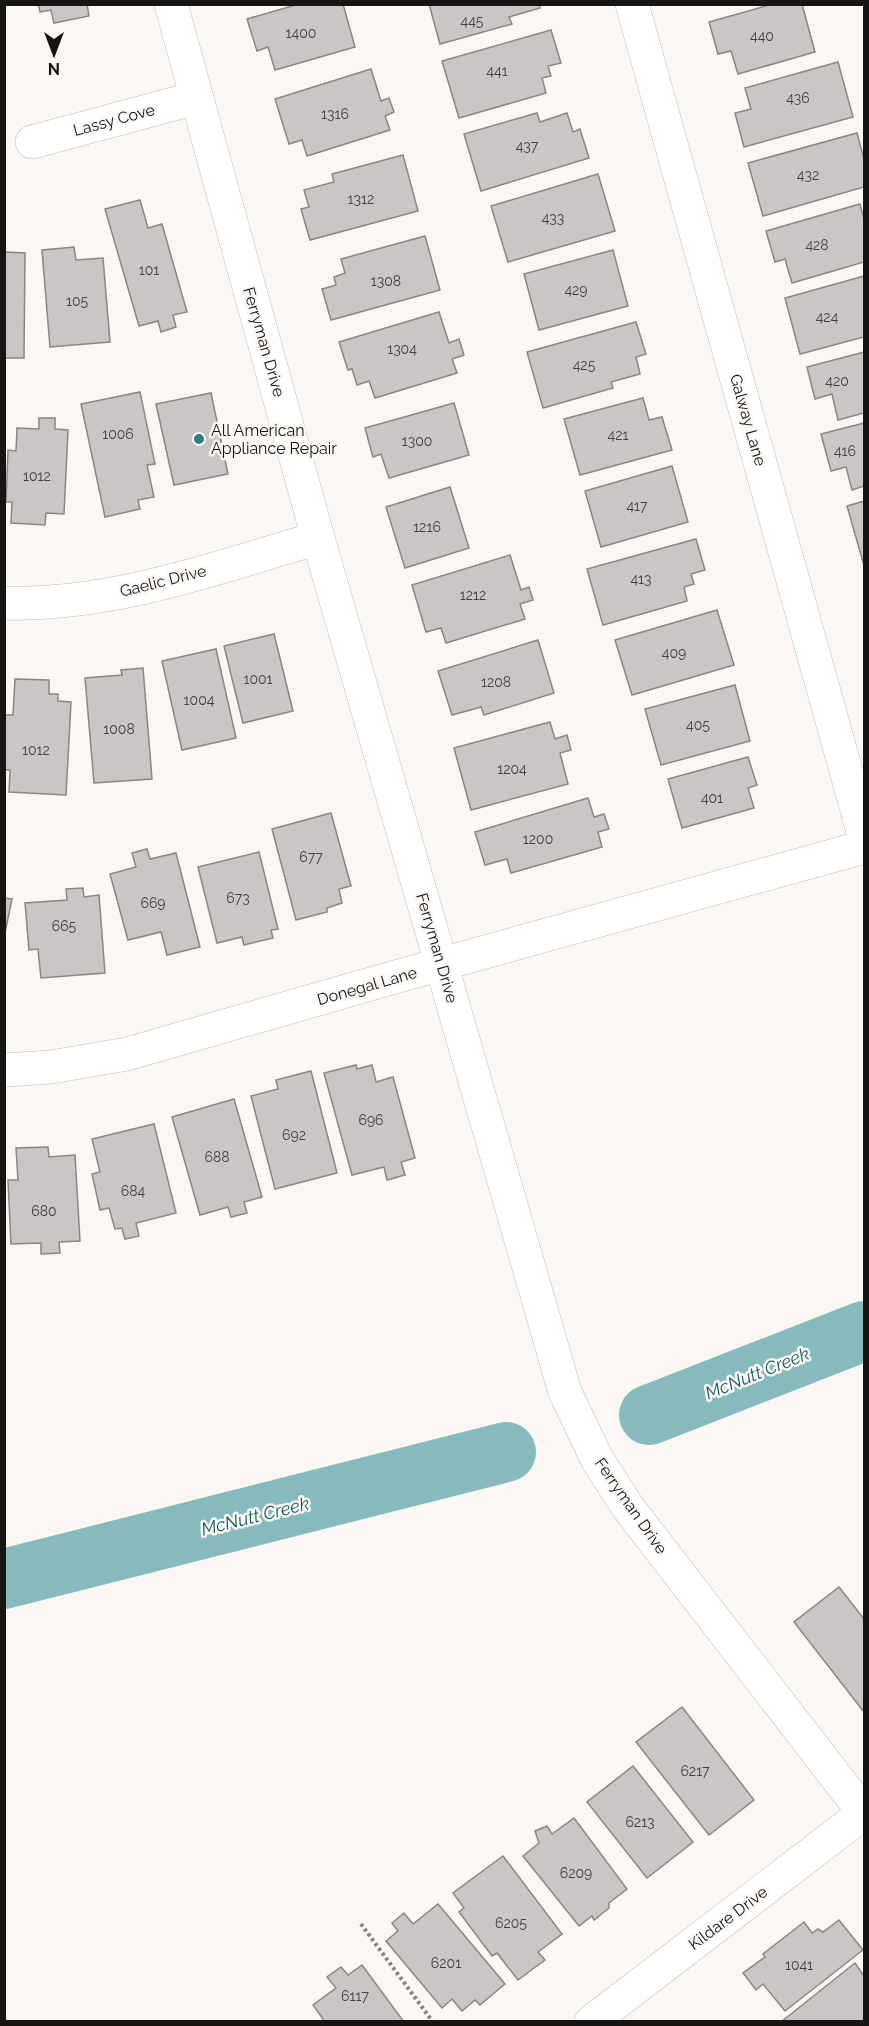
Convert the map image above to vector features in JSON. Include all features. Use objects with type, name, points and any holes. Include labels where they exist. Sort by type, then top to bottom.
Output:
[{"type":"street","name":"Ferryman Drive","points":[[171,4],[318,538],[565,1392],[597,1459],[627,1506],[864,1813]]},
{"type":"street","name":"Galway Lane","points":[[632,4],[864,835]]},
{"type":"street","name":"Lassy Cove","points":[[32,142],[196,98]]},
{"type":"street","name":"Gaelic Drive","points":[[4,603],[34,604],[81,599],[152,587],[318,538]]},
{"type":"street","name":"Donegal Lane","points":[[4,1070],[51,1067],[127,1054],[864,847]]},
{"type":"street","name":"Kildare Drive","points":[[591,2022],[864,1813]]},
{"type":"path","points":[[361,1924],[433,2022]]},
{"type":"building","points":[[38,4],[87,4],[89,16],[54,23],[51,10],[40,12]]},
{"type":"building","points":[[299,4],[343,4],[355,47],[275,70],[268,47],[257,51],[247,19]]},
{"type":"building","points":[[429,4],[539,4],[540,8],[509,17],[512,24],[440,44]]},
{"type":"building","points":[[773,4],[802,4],[815,52],[738,74],[731,51],[718,54],[709,22]]},
{"type":"building","points":[[551,30],[561,63],[548,66],[551,76],[542,78],[546,93],[459,118],[442,61]]},
{"type":"building","points":[[838,62],[853,117],[744,147],[735,113],[751,109],[745,88]]},
{"type":"building","points":[[371,69],[381,101],[389,98],[394,112],[385,116],[390,130],[307,156],[302,140],[289,144],[275,99]]},
{"type":"building","points":[[537,113],[540,122],[567,113],[573,132],[580,129],[589,158],[481,191],[464,134]]},
{"type":"building","points":[[857,133],[864,159],[864,187],[763,216],[748,163]]},
{"type":"building","points":[[403,155],[418,211],[310,240],[301,209],[309,207],[304,190],[334,182],[332,174]]},
{"type":"building","points":[[598,174],[615,231],[508,262],[491,206]]},
{"type":"building","points":[[140,200],[148,228],[162,224],[187,312],[173,315],[176,327],[161,332],[158,321],[139,326],[105,209]]},
{"type":"building","points":[[860,204],[864,219],[864,262],[792,283],[785,259],[775,262],[766,231]]},
{"type":"building","points":[[425,236],[440,290],[331,320],[322,289],[336,285],[334,277],[345,273],[341,259]]},
{"type":"building","points":[[74,247],[76,260],[103,258],[110,342],[50,347],[42,250]]},
{"type":"building","points":[[613,250],[628,306],[539,330],[524,274]]},
{"type":"building","points":[[4,252],[25,253],[24,358],[4,358]]},
{"type":"building","points":[[864,276],[864,337],[800,354],[785,298]]},
{"type":"building","points":[[439,312],[449,343],[459,339],[464,355],[452,359],[457,373],[375,398],[369,381],[357,385],[352,369],[348,370],[339,342]]},
{"type":"building","points":[[636,322],[646,354],[636,357],[640,374],[611,382],[613,388],[543,408],[527,352]]},
{"type":"building","points":[[864,352],[864,413],[838,420],[832,394],[815,399],[807,367]]},
{"type":"building","points":[[140,392],[155,464],[147,465],[154,497],[138,500],[140,509],[105,517],[81,404]]},
{"type":"building","points":[[211,393],[228,474],[174,485],[156,404]]},
{"type":"building","points":[[643,398],[649,420],[662,417],[672,450],[580,475],[564,419]]},
{"type":"building","points":[[454,403],[469,455],[389,478],[381,454],[373,457],[365,428]]},
{"type":"building","points":[[39,418],[55,418],[55,429],[68,430],[64,514],[46,513],[45,525],[11,523],[12,502],[6,502],[8,450],[16,451],[17,428],[39,429]]},
{"type":"building","points":[[864,423],[864,486],[852,490],[846,467],[831,471],[821,434]]},
{"type":"building","points":[[672,466],[688,522],[601,547],[585,491]]},
{"type":"building","points":[[450,487],[469,548],[405,568],[386,507]]},
{"type":"building","points":[[864,501],[864,561],[863,562],[847,506]]},
{"type":"building","points":[[696,539],[705,570],[691,574],[694,584],[684,587],[687,601],[603,625],[587,569]]},
{"type":"building","points":[[510,555],[521,590],[529,587],[533,600],[520,604],[525,619],[446,643],[441,628],[426,632],[412,585]]},
{"type":"building","points":[[717,610],[734,665],[632,695],[615,640]]},
{"type":"building","points":[[274,634],[293,711],[243,723],[224,646]]},
{"type":"building","points":[[538,640],[554,693],[484,715],[481,707],[452,715],[438,671]]},
{"type":"building","points":[[216,649],[236,738],[182,750],[162,661]]},
{"type":"building","points":[[143,668],[152,779],[94,783],[85,678],[122,675],[121,670]]},
{"type":"building","points":[[15,679],[49,680],[49,694],[58,694],[58,701],[71,702],[66,795],[9,792],[10,770],[4,770],[4,731],[5,715],[13,715]]},
{"type":"building","points":[[735,685],[750,741],[661,765],[645,709]]},
{"type":"building","points":[[550,722],[555,739],[567,735],[571,750],[560,753],[568,784],[471,810],[454,748]]},
{"type":"building","points":[[748,757],[757,785],[748,788],[754,808],[682,828],[668,779]]},
{"type":"building","points":[[588,798],[594,817],[604,814],[609,829],[598,832],[602,847],[511,873],[507,859],[485,865],[475,832]]},
{"type":"building","points":[[331,813],[351,886],[339,889],[342,903],[327,908],[327,912],[296,920],[272,829]]},
{"type":"building","points":[[147,849],[150,859],[176,853],[200,947],[167,955],[161,932],[128,940],[110,874],[136,867],[132,853]]},
{"type":"building","points":[[259,852],[278,929],[271,930],[273,938],[244,945],[242,937],[217,943],[198,867]]},
{"type":"building","points":[[83,888],[84,897],[99,895],[105,973],[41,978],[38,949],[29,950],[25,903],[67,900],[66,889]]},
{"type":"building","points":[[4,898],[12,899],[4,938]]},
{"type":"building","points":[[356,1065],[357,1069],[372,1065],[376,1082],[393,1077],[415,1158],[401,1162],[405,1175],[387,1180],[384,1167],[352,1175],[324,1073]]},
{"type":"building","points":[[311,1071],[337,1173],[275,1189],[251,1096],[278,1089],[276,1080]]},
{"type":"building","points":[[234,1099],[262,1197],[244,1202],[247,1213],[231,1217],[228,1207],[200,1215],[172,1117]]},
{"type":"building","points":[[154,1124],[176,1213],[136,1223],[139,1236],[125,1239],[122,1228],[115,1229],[109,1208],[100,1210],[92,1174],[100,1172],[92,1139]]},
{"type":"building","points":[[48,1147],[49,1157],[75,1155],[80,1241],[59,1242],[60,1253],[41,1254],[41,1243],[11,1244],[8,1180],[18,1180],[16,1148]]},
{"type":"building","points":[[839,1587],[864,1619],[864,1712],[794,1622]]},
{"type":"building","points":[[682,1707],[754,1800],[709,1835],[636,1742]]},
{"type":"building","points":[[633,1766],[693,1842],[647,1878],[587,1802]]},
{"type":"building","points":[[574,1818],[627,1889],[609,1903],[609,1908],[594,1920],[592,1916],[579,1926],[523,1856],[539,1843],[535,1831],[547,1826],[552,1834]]},
{"type":"building","points":[[503,1856],[562,1934],[538,1952],[545,1960],[518,1980],[497,1953],[492,1956],[459,1912],[464,1908],[453,1893]]},
{"type":"building","points":[[438,1904],[505,1984],[480,2005],[475,2000],[462,2011],[452,1999],[442,2008],[386,1941],[398,1931],[392,1923],[404,1913],[413,1924]]},
{"type":"building","points":[[839,1920],[863,1950],[785,2011],[763,1984],[756,1990],[743,1973],[765,1957],[763,1954],[804,1922],[812,1933],[818,1929],[823,1932]]},
{"type":"building","points":[[855,1963],[864,1976],[864,2022],[781,2022]]},
{"type":"building","points":[[362,1965],[404,2022],[325,2022],[313,2005],[336,1988],[327,1977],[341,1967],[348,1975]]},
{"type":"waterway","name":"McNutt Creek","points":[[649,1415],[864,1331]]},
{"type":"waterway","name":"McNutt Creek","points":[[4,1579],[506,1452]]},
{"type":"place","name":"All American Appliance Repair","points":[[199,439]]}]
